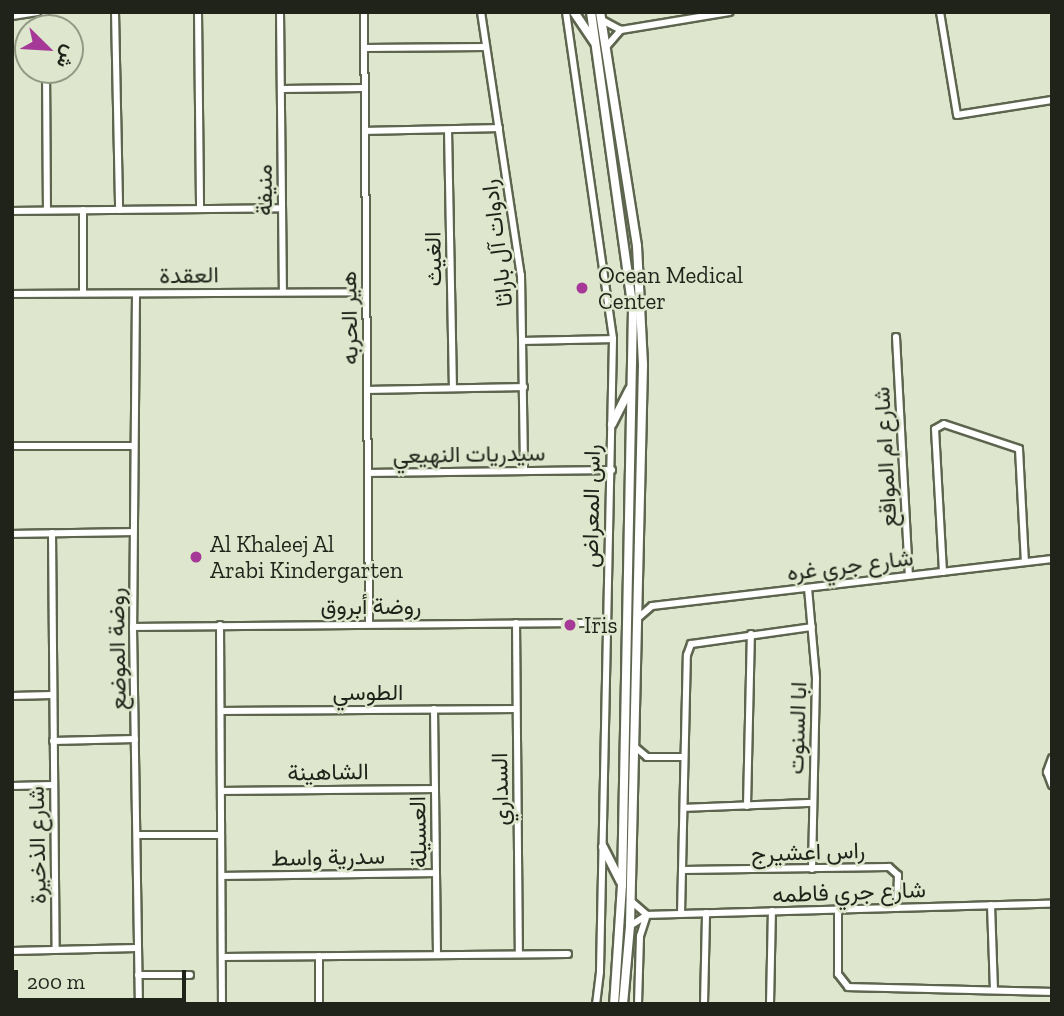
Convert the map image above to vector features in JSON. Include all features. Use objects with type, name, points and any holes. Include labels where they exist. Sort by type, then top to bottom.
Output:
[{"type":"street","points":[[12,16],[38,12]]},
{"type":"street","points":[[115,12],[118,210]]},
{"type":"street","points":[[198,12],[200,209]]},
{"type":"street","name":"منيفة","points":[[280,12],[283,292]]},
{"type":"street","name":"هير الحربه","points":[[364,12],[369,623]]},
{"type":"street","name":"رادوات آل باراثا","points":[[481,12],[522,275],[524,471]]},
{"type":"street","name":"راس المعراض","points":[[566,12],[613,339],[603,847],[596,1004]]},
{"type":"street","points":[[574,12],[601,48],[621,30],[730,12]]},
{"type":"street","name":"راس المعراض","points":[[591,12],[601,48],[637,246],[641,298],[631,901],[623,1004]]},
{"type":"street","points":[[940,12],[957,115],[1052,100]]},
{"type":"street","points":[[601,16],[621,30]]},
{"type":"street","name":"راس المعراض","points":[[601,16],[601,48],[628,254],[632,382],[622,885],[614,1004]]},
{"type":"street","points":[[364,48],[486,47]]},
{"type":"street","points":[[46,84],[47,210]]},
{"type":"street","points":[[282,89],[364,89]]},
{"type":"street","points":[[365,131],[499,128]]},
{"type":"street","name":"الغيث","points":[[448,130],[453,388]]},
{"type":"street","points":[[12,211],[282,208]]},
{"type":"street","points":[[83,210],[83,293]]},
{"type":"street","name":"العقدة","points":[[12,294],[366,292]]},
{"type":"street","name":"روضة الموضع","points":[[136,294],[133,627],[139,1004]]},
{"type":"street","name":"شارع ام المواقع","points":[[896,337],[909,575]]},
{"type":"street","points":[[524,341],[613,339]]},
{"type":"street","points":[[612,424],[632,382]]},
{"type":"street","points":[[368,390],[524,387]]},
{"type":"street","points":[[943,572],[935,429],[944,424],[1019,449],[1025,562]]},
{"type":"street","points":[[12,446],[133,446]]},
{"type":"street","name":"سيدريات النهيعي","points":[[368,473],[612,470]]},
{"type":"street","points":[[12,534],[134,532]]},
{"type":"street","name":"شارع الذخيرة","points":[[51,533],[56,950]]},
{"type":"street","name":"شارع جري غره","points":[[652,606],[1052,559]]},
{"type":"street","name":"ابا السنوت","points":[[808,588],[817,678],[811,803],[812,869]]},
{"type":"street","points":[[637,620],[652,606],[638,593]]},
{"type":"street","name":"روضة أبروق","points":[[133,627],[608,622]]},
{"type":"street","name":"السداري","points":[[516,623],[519,954]]},
{"type":"street","points":[[220,625],[222,1004]]},
{"type":"street","points":[[681,914],[684,757],[691,644],[812,627]]},
{"type":"street","points":[[747,806],[751,634]]},
{"type":"street","points":[[12,696],[52,695]]},
{"type":"street","name":"العسيلة","points":[[434,709],[437,955]]},
{"type":"street","name":"الطوسي","points":[[221,711],[516,709]]},
{"type":"street","points":[[53,741],[135,739]]},
{"type":"street","points":[[634,745],[647,757],[684,757]]},
{"type":"street","points":[[633,771],[647,757]]},
{"type":"street","points":[[1052,758],[1047,772],[1052,786]]},
{"type":"street","points":[[12,786],[53,785]]},
{"type":"street","name":"الشاهينة","points":[[221,791],[435,789]]},
{"type":"street","points":[[684,808],[811,803]]},
{"type":"street","points":[[136,835],[221,835]]},
{"type":"street","points":[[603,847],[622,885]]},
{"type":"street","name":"راس اعشيرج","points":[[683,870],[893,869],[898,875],[897,908]]},
{"type":"street","name":"سدرية واسط","points":[[222,876],[436,873]]},
{"type":"street","points":[[631,901],[646,915]]},
{"type":"street","name":"شارع جري فاطمه","points":[[646,915],[1052,904]]},
{"type":"street","points":[[991,905],[994,989]]},
{"type":"street","points":[[838,909],[838,974],[844,985],[1052,992]]},
{"type":"street","points":[[770,1004],[772,911]]},
{"type":"street","points":[[704,1004],[706,913]]},
{"type":"street","points":[[630,926],[646,915]]},
{"type":"street","points":[[638,1004],[640,936],[646,915]]},
{"type":"street","points":[[12,951],[137,948]]},
{"type":"street","points":[[222,957],[568,954]]},
{"type":"street","points":[[319,956],[319,1004]]},
{"type":"street","points":[[138,975],[190,975]]},
{"type":"place","name":"Ocean Medical Center","points":[[582,288]]},
{"type":"place","name":"Al Khaleej Al Arabi Kindergarten","points":[[196,557]]},
{"type":"place","name":"Iris","points":[[570,625]]}]
